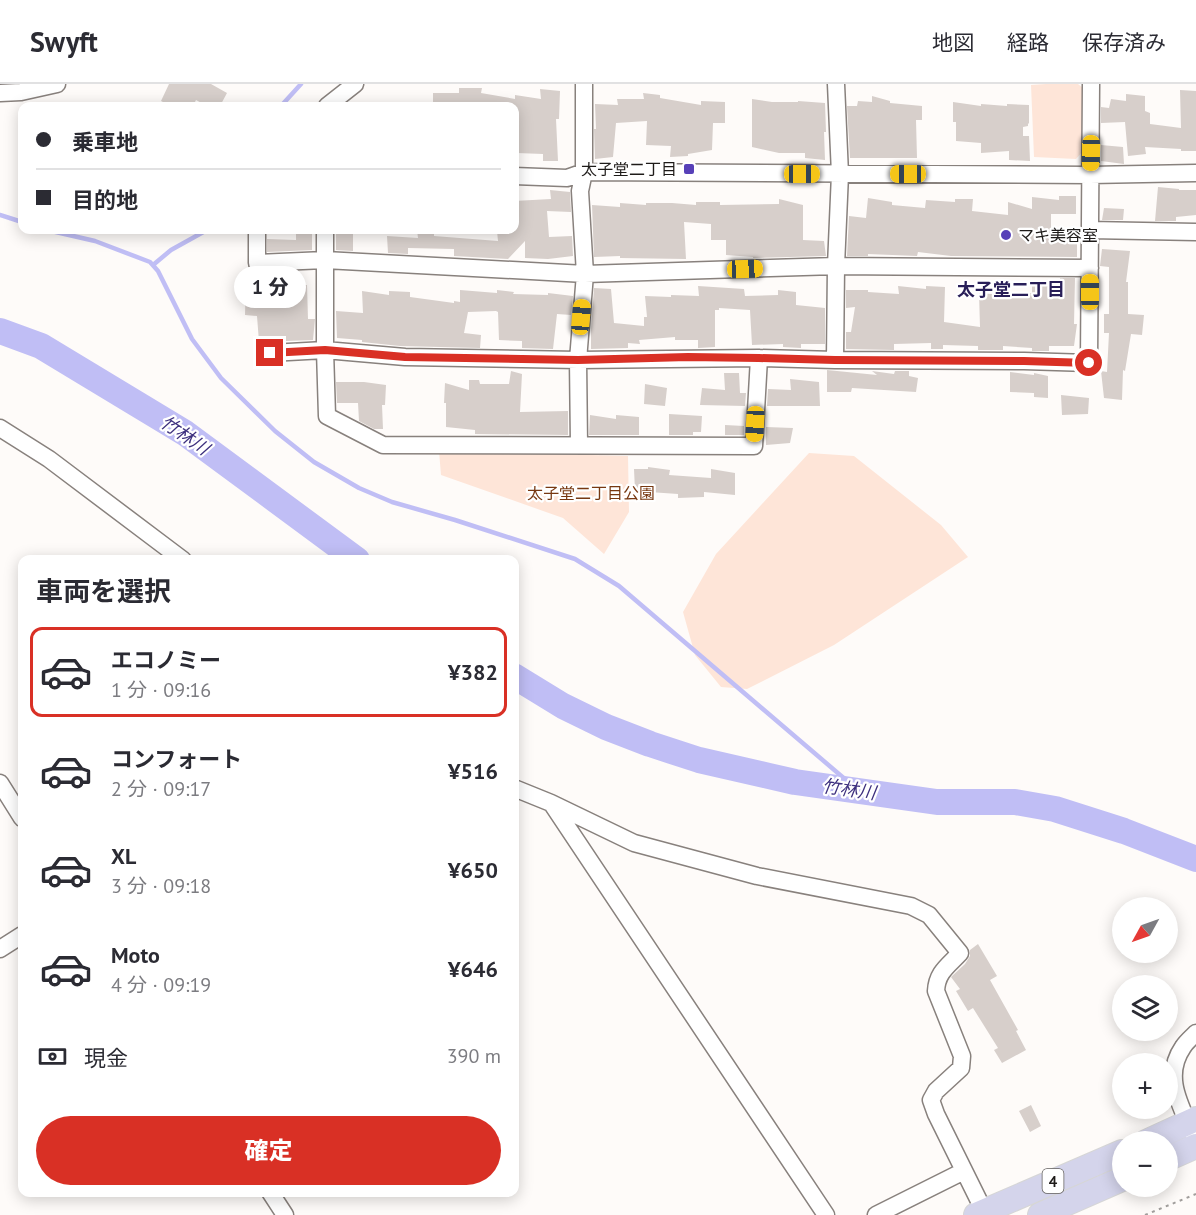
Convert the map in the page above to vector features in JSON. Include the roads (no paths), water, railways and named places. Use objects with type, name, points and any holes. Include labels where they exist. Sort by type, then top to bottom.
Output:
[{"type":"highway","points":[[1178,1132],[1193,1128]]},
{"type":"highway","points":[[1178,1154],[1196,1146]]},
{"type":"highway","name":"4","points":[[982,1214],[1112,1156]]},
{"type":"highway","name":"4","points":[[1040,1215],[1112,1183]]},
{"type":"street","points":[[0,93],[21,92],[57,84]]},
{"type":"street","points":[[332,102],[355,84]]},
{"type":"street","points":[[579,445],[578,360],[585,274],[580,191],[584,172],[584,84]]},
{"type":"street","points":[[835,360],[840,174],[836,84]]},
{"type":"street","points":[[270,353],[325,350],[405,357],[578,360],[688,357],[1089,363],[1091,84]]},
{"type":"street","points":[[519,176],[567,178],[584,172],[1090,175],[1196,173]]},
{"type":"street","points":[[1090,230],[1196,232]]},
{"type":"street","points":[[257,234],[257,263],[325,260],[585,274],[836,266],[1090,268]]},
{"type":"street","points":[[325,234],[327,416],[383,445],[754,446],[759,358]]},
{"type":"street","points":[[0,428],[7,430],[58,465],[176,555]]},
{"type":"street","points":[[0,783],[18,812]]},
{"type":"street","points":[[519,790],[634,843],[757,876],[911,906],[929,915],[960,953],[939,975],[936,991],[962,1056],[961,1068],[936,1091],[931,1100],[982,1214]]},
{"type":"street","points":[[551,803],[826,1215]]},
{"type":"street","points":[[0,950],[18,938]]},
{"type":"street","points":[[1193,1128],[1177,1096],[1173,1082],[1178,1057],[1196,1033]]},
{"type":"street","points":[[876,1215],[964,1171]]},
{"type":"street","points":[[273,1197],[285,1215]]},
{"type":"waterway","points":[[285,102],[301,84]]},
{"type":"waterway","points":[[0,215],[18,221]]},
{"type":"waterway","points":[[64,234],[95,241],[150,262],[158,271],[192,339],[221,378],[275,431],[314,462],[359,488],[392,502],[575,559],[619,586],[856,790]]},
{"type":"waterway","points":[[153,265],[171,250],[200,234]]},
{"type":"waterway","name":"竹林川","points":[[0,331],[41,346],[185,433],[350,555]]},
{"type":"waterway","name":"竹林川","points":[[519,679],[563,706],[606,727],[699,760],[795,782],[937,802],[1015,802],[1055,809],[1124,831],[1196,859]]},
{"type":"place","name":"太子堂二丁目","points":[[689,169]]},
{"type":"place","name":"マキ美容室","points":[[1006,235]]},
{"type":"district","name":"太子堂二丁目","points":[[1011,289]]},
{"type":"park label","name":"太子堂二丁目公園","points":[[591,493]]}]
